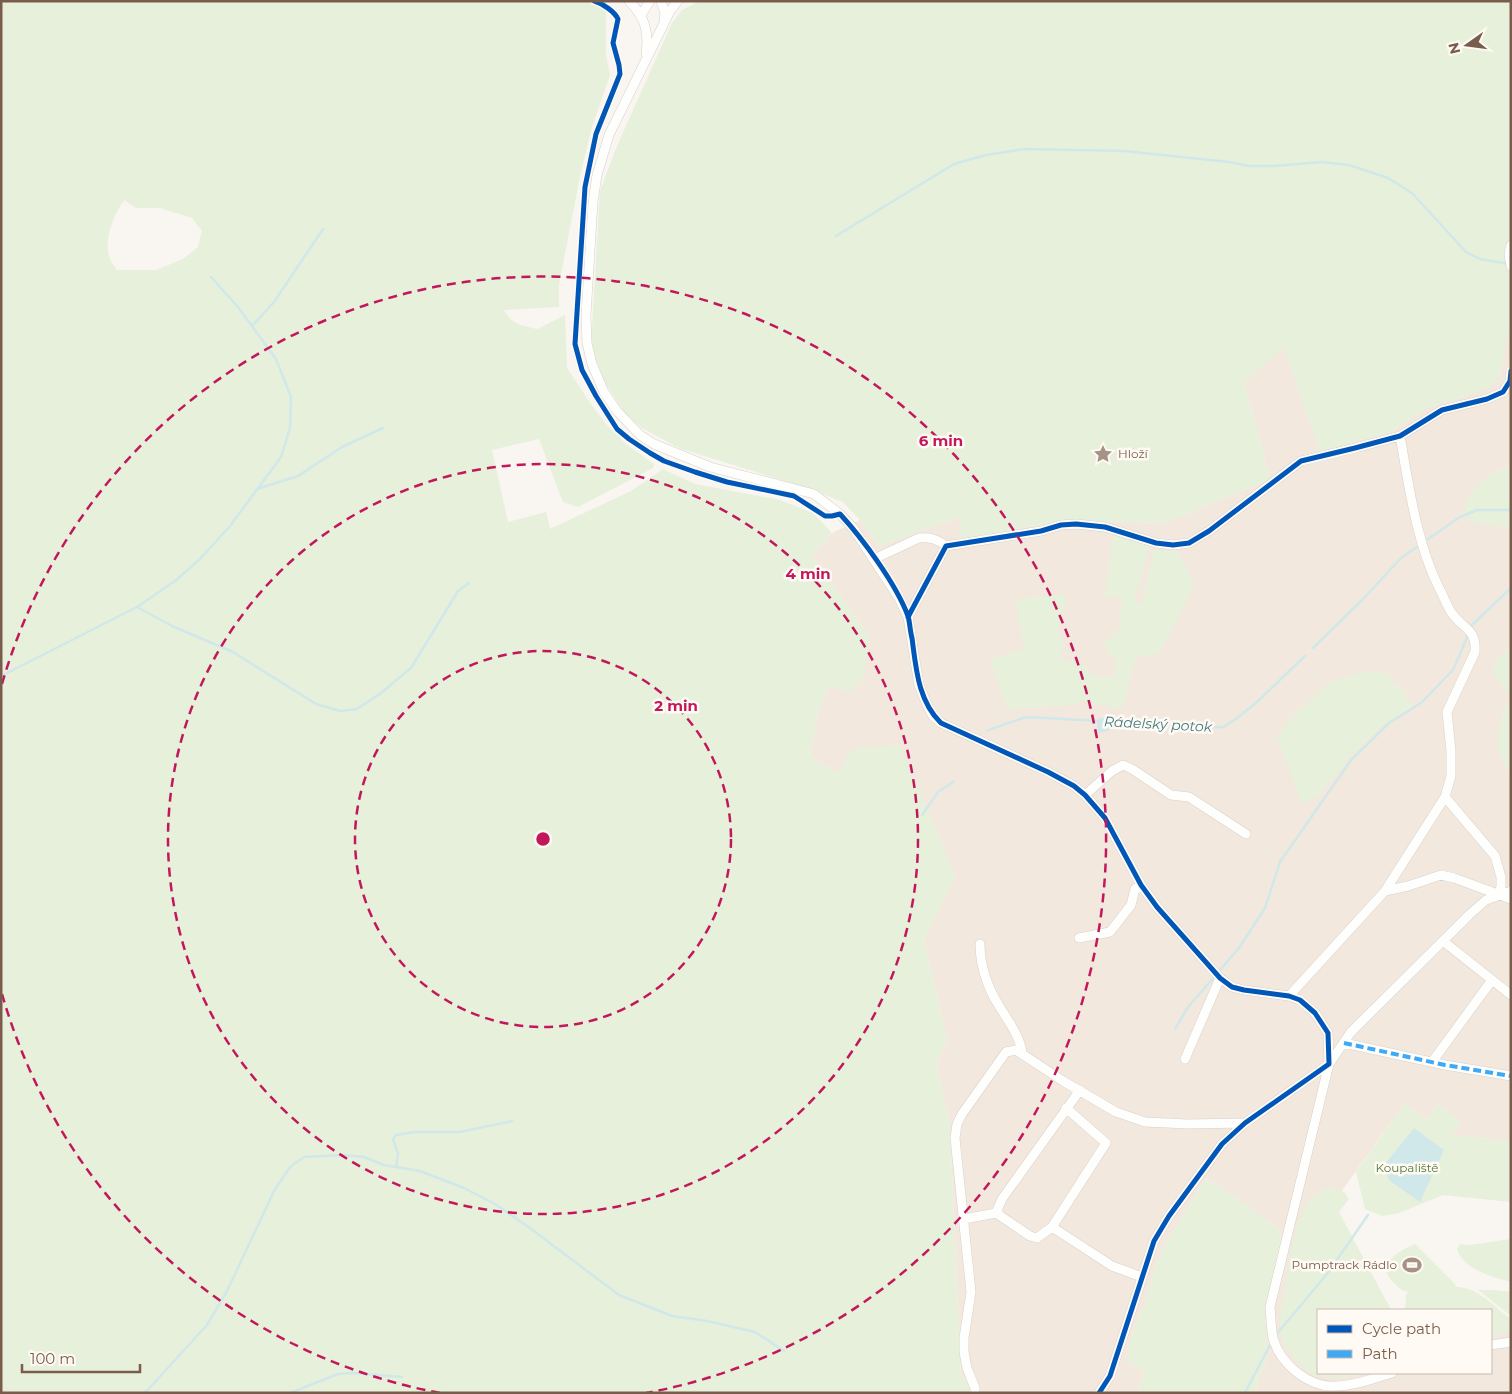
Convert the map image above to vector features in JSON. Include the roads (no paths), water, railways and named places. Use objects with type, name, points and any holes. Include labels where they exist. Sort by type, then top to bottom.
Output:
[{"type":"street","points":[[630,1],[646,23],[648,41],[645,60]]},
{"type":"street","points":[[641,15],[650,1]]},
{"type":"street","points":[[661,1],[665,13],[662,26]]},
{"type":"street","points":[[678,1],[662,26],[608,135],[597,175],[593,202],[586,310],[587,335],[592,364],[604,392],[626,423],[640,435],[669,451],[710,467],[814,494],[840,514],[853,528],[900,598],[908,617],[919,685],[933,716],[941,723],[1048,772],[1074,786],[1085,795],[1105,818],[1141,885],[1157,907],[1220,978],[1232,987],[1289,996],[1300,1000],[1315,1013],[1328,1033],[1329,1064],[1270,1307],[1273,1337],[1282,1358],[1292,1368],[1324,1386],[1335,1387],[1352,1384],[1388,1374]]},
{"type":"street","points":[[1511,245],[1508,254],[1511,266]]},
{"type":"street","points":[[874,558],[919,538],[927,537],[937,540],[946,546],[1050,529],[1061,525],[1076,524],[1104,527],[1156,543],[1173,545],[1189,543],[1209,531],[1301,461],[1400,436],[1442,410],[1487,399],[1503,392],[1510,381],[1511,371]]},
{"type":"street","points":[[1289,996],[1385,891],[1445,797],[1451,776],[1451,751],[1447,712],[1475,652],[1476,641],[1471,632],[1458,621],[1450,610],[1437,584],[1423,547],[1400,436]]},
{"type":"street","points":[[908,617],[946,546]]},
{"type":"street","points":[[1085,795],[1112,770],[1123,765],[1171,795],[1189,797],[1246,834]]},
{"type":"street","points":[[1445,797],[1495,856],[1501,877],[1501,887],[1498,895]]},
{"type":"street","points":[[1385,891],[1408,886],[1441,875],[1511,899]]},
{"type":"street","points":[[1079,938],[1110,932],[1130,905],[1135,889],[1141,885]]},
{"type":"street","points":[[1099,1393],[1110,1376],[1154,1241],[1169,1216],[1222,1144],[1245,1122],[1329,1064],[1351,1032],[1468,915],[1486,900],[1511,891]]},
{"type":"street","points":[[1443,940],[1511,995]]},
{"type":"street","points":[[980,944],[980,956],[985,974],[996,1001],[1021,1042],[1022,1053]]},
{"type":"street","points":[[1185,1058],[1220,978]]},
{"type":"street","points":[[1432,1062],[1492,980]]},
{"type":"street","points":[[1344,1043],[1432,1062],[1511,1076]]},
{"type":"street","points":[[975,1393],[975,1388],[966,1368],[964,1352],[964,1338],[971,1292],[955,1138],[962,1114],[1006,1052],[1016,1050],[1022,1053],[1116,1112],[1145,1122],[1188,1124],[1245,1122]]},
{"type":"street","points":[[996,1213],[1002,1199],[1080,1090]]},
{"type":"street","points":[[964,1219],[996,1213],[1030,1236],[1037,1238],[1052,1228],[1106,1143],[1066,1108]]},
{"type":"street","points":[[1052,1228],[1112,1266],[1142,1277]]},
{"type":"street","points":[[1492,1345],[1511,1342]]},
{"type":"water","points":[[1100,718],[1110,718],[1109,731],[1098,733],[1097,722]]},
{"type":"water","points":[[1414,1128],[1444,1150],[1420,1202],[1390,1181],[1385,1164]]},
{"type":"waterway","points":[[836,236],[954,164],[986,155],[1024,149],[1124,151],[1229,162],[1249,166],[1321,162],[1349,165],[1388,178],[1412,193],[1466,252],[1480,259],[1509,264]]},
{"type":"waterway","points":[[252,326],[274,302],[323,229]]},
{"type":"waterway","points":[[1,676],[137,607],[175,581],[200,559],[230,526],[281,457],[290,428],[291,397],[276,359],[238,307],[211,277]]},
{"type":"waterway","points":[[257,489],[298,476],[342,447],[383,428]]},
{"type":"waterway","name":"Rádelský potok","points":[[1428,539],[1460,517],[1477,510],[1511,510]]},
{"type":"waterway","name":"Rádelský potok","points":[[1313,648],[1402,557],[1417,547]]},
{"type":"waterway","points":[[137,607],[172,626],[233,652],[316,704],[340,711],[357,709],[381,693],[411,668],[458,591],[469,583]]},
{"type":"waterway","points":[[1470,630],[1472,625],[1511,588]]},
{"type":"waterway","points":[[1218,972],[1239,948],[1265,908],[1280,862],[1351,760],[1389,723],[1421,703],[1453,670],[1468,635]]},
{"type":"waterway","name":"Rádelský potok","points":[[1108,721],[1166,724],[1183,728],[1223,727],[1257,702],[1305,656]]},
{"type":"waterway","name":"Rádelský potok","points":[[987,731],[1026,717],[1100,721]]},
{"type":"waterway","name":"Rádelský potok","points":[[922,815],[938,792],[953,782]]},
{"type":"waterway","points":[[1175,1029],[1188,1007],[1215,976]]},
{"type":"waterway","points":[[396,1167],[398,1154],[393,1139],[396,1135],[414,1132],[460,1132],[512,1121]]},
{"type":"waterway","points":[[145,1393],[207,1325],[227,1291],[275,1189],[291,1166],[304,1157],[343,1155],[364,1157],[384,1165],[420,1171],[464,1188],[495,1204],[530,1228],[619,1295],[672,1316],[707,1321],[755,1332],[784,1351]]},
{"type":"waterway","points":[[1275,1336],[1327,1274],[1368,1215]]},
{"type":"waterway","points":[[1245,1393],[1272,1341]]},
{"type":"waterway","points":[[290,1393],[338,1374],[353,1373],[402,1377]]},
{"type":"place","name":"Hloží","points":[[1103,454]]},
{"type":"place","name":"Pumptrack Rádlo","points":[[1412,1265]]},
{"type":"park label","name":"Koupaliště","points":[[1407,1168]]}]
